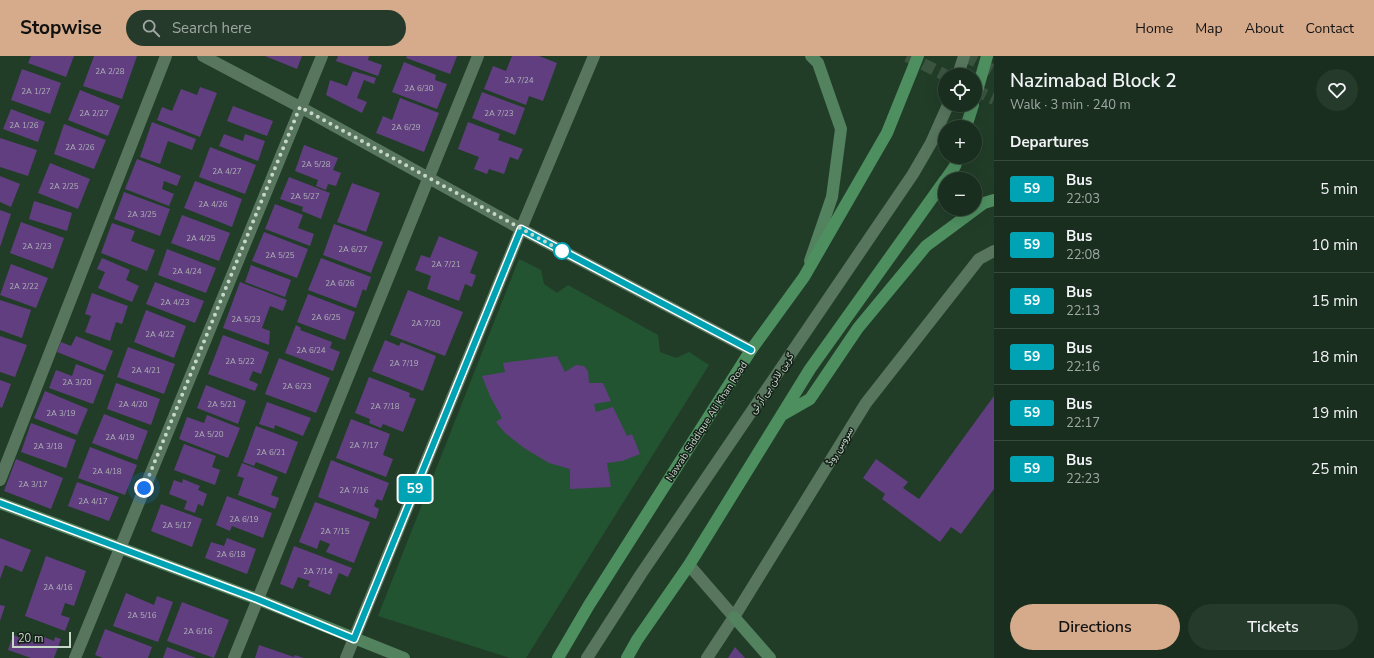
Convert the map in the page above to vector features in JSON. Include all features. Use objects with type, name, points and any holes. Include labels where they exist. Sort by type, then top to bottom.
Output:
[{"type":"main road","name":"Nawab Siddique Ali Khan Road","points":[[558,658],[589,605],[751,350],[804,277],[887,133],[918,56]]},
{"type":"main road","points":[[982,74],[987,56]]},
{"type":"main road","points":[[627,658],[636,640],[689,565],[810,369],[938,190]]},
{"type":"main road","points":[[780,416],[810,398],[858,328],[926,246],[984,203],[994,200]]},
{"type":"street","points":[[0,480],[166,56]]},
{"type":"street","points":[[203,56],[300,107],[521,229],[751,350]]},
{"type":"street","points":[[75,658],[322,56]]},
{"type":"street","points":[[234,658],[430,179],[478,56]]},
{"type":"street","points":[[346,658],[521,229],[594,56]]},
{"type":"street","points":[[804,56],[814,59],[841,130],[832,197],[804,277]]},
{"type":"street","points":[[960,68],[964,56]]},
{"type":"street","name":"گرین لائن بی آر ٹی","points":[[586,658],[610,620],[913,174],[931,143],[945,112]]},
{"type":"street","name":"سروس روڈ","points":[[707,658],[734,617],[866,403],[979,259],[994,251]]},
{"type":"street","points":[[0,503],[257,599],[404,658]]},
{"type":"street","points":[[689,565],[770,658]]},
{"type":"green space","points":[[519,259],[541,270],[544,284],[557,293],[568,285],[658,335],[660,352],[676,358],[689,352],[709,365],[526,658],[510,658],[378,616]]},
{"type":"building","points":[[31,56],[74,56],[66,77],[28,63]]},
{"type":"building","points":[[94,56],[137,56],[122,99],[83,86]]},
{"type":"building","points":[[265,56],[302,56],[297,69]]},
{"type":"building","points":[[338,56],[369,56],[368,60],[382,65],[378,76],[336,61]]},
{"type":"building","points":[[407,56],[457,56],[450,74],[406,58]]},
{"type":"building","points":[[512,56],[539,56],[557,63],[543,101],[529,96],[526,105],[484,89],[493,66],[506,71]]},
{"type":"building","points":[[404,62],[436,75],[435,80],[447,84],[437,109],[392,92]]},
{"type":"building","points":[[22,69],[61,83],[50,114],[11,100]]},
{"type":"building","points":[[353,71],[376,78],[374,84],[364,80],[357,98],[367,102],[362,113],[326,95],[330,80],[347,86]]},
{"type":"building","points":[[200,87],[217,93],[200,137],[157,120],[162,107],[172,111],[181,89],[197,95]]},
{"type":"building","points":[[80,90],[120,106],[108,136],[68,120]]},
{"type":"building","points":[[482,92],[525,108],[515,135],[472,118]]},
{"type":"building","points":[[400,98],[439,113],[424,152],[376,133],[383,116],[392,120]]},
{"type":"building","points":[[233,106],[273,121],[267,136],[227,121]]},
{"type":"building","points":[[11,109],[45,122],[38,142],[3,129]]},
{"type":"building","points":[[152,122],[196,139],[192,150],[168,141],[160,164],[140,157]]},
{"type":"building","points":[[468,122],[500,134],[498,140],[523,149],[518,160],[510,157],[504,174],[489,169],[487,174],[474,169],[479,157],[458,149]]},
{"type":"building","points":[[64,124],[106,140],[94,169],[54,154]]},
{"type":"building","points":[[224,134],[243,141],[245,134],[265,141],[258,161],[219,146]]},
{"type":"building","points":[[0,138],[37,150],[28,176],[0,167]]},
{"type":"building","points":[[304,145],[338,158],[333,170],[341,173],[336,186],[328,184],[326,190],[316,186],[318,180],[295,171]]},
{"type":"building","points":[[210,147],[256,165],[245,194],[199,177]]},
{"type":"building","points":[[137,159],[181,176],[177,186],[164,181],[162,189],[174,194],[169,206],[125,189]]},
{"type":"building","points":[[50,163],[90,179],[78,209],[38,193]]},
{"type":"building","points":[[0,176],[20,184],[11,207],[0,202]]},
{"type":"building","points":[[289,177],[330,193],[321,219],[302,211],[303,207],[280,199]]},
{"type":"building","points":[[195,181],[242,199],[232,227],[184,208]]},
{"type":"building","points":[[352,183],[380,193],[366,232],[337,222]]},
{"type":"building","points":[[124,192],[170,209],[160,236],[114,219]]},
{"type":"building","points":[[34,201],[72,213],[67,231],[29,219]]},
{"type":"building","points":[[275,204],[303,215],[298,228],[314,234],[310,246],[265,229]]},
{"type":"building","points":[[0,210],[11,214],[0,247]]},
{"type":"building","points":[[182,215],[230,233],[219,261],[171,243]]},
{"type":"building","points":[[21,222],[64,238],[53,269],[10,253]]},
{"type":"building","points":[[112,223],[135,231],[131,241],[155,250],[147,271],[101,253]]},
{"type":"building","points":[[334,224],[383,242],[371,273],[323,255]]},
{"type":"building","points":[[264,232],[308,249],[297,278],[252,261]]},
{"type":"building","points":[[439,236],[478,252],[470,273],[476,275],[472,287],[465,284],[459,301],[427,289],[431,276],[415,270],[421,255],[430,258]]},
{"type":"building","points":[[167,249],[216,268],[206,293],[158,275]]},
{"type":"building","points":[[102,258],[130,270],[126,280],[139,286],[132,302],[98,288],[105,272],[97,269]]},
{"type":"building","points":[[321,258],[371,277],[366,291],[363,289],[356,308],[308,290]]},
{"type":"building","points":[[11,264],[48,278],[36,308],[0,295]]},
{"type":"building","points":[[251,265],[291,280],[285,297],[245,282]]},
{"type":"building","points":[[155,282],[204,301],[195,323],[146,304]]},
{"type":"building","points":[[240,282],[287,300],[283,311],[270,306],[262,328],[270,331],[269,345],[223,328]]},
{"type":"building","points":[[408,290],[463,312],[445,356],[390,335]]},
{"type":"building","points":[[92,293],[128,306],[122,324],[116,322],[110,341],[85,332],[91,316],[85,314]]},
{"type":"building","points":[[308,294],[355,312],[345,340],[297,322]]},
{"type":"building","points":[[0,300],[31,310],[22,338],[0,330]]},
{"type":"building","points":[[146,310],[186,326],[174,358],[134,342]]},
{"type":"building","points":[[296,325],[301,328],[300,330],[332,342],[330,348],[340,352],[333,371],[285,353]]},
{"type":"building","points":[[223,335],[269,352],[261,374],[253,371],[249,380],[258,384],[255,391],[208,374]]},
{"type":"building","points":[[0,336],[27,345],[15,377],[0,372]]},
{"type":"building","points":[[76,336],[113,351],[105,371],[57,352],[61,342],[71,346]]},
{"type":"building","points":[[385,340],[399,346],[401,342],[436,356],[423,391],[372,371]]},
{"type":"building","points":[[128,347],[175,364],[164,394],[117,377]]},
{"type":"building","points":[[557,356],[565,372],[576,365],[584,366],[588,371],[589,383],[603,383],[611,401],[594,404],[596,412],[613,407],[627,436],[632,434],[640,454],[622,461],[607,463],[611,487],[570,489],[570,469],[549,463],[524,448],[505,433],[496,422],[502,418],[490,396],[482,376],[505,372],[503,363]]},
{"type":"building","points":[[279,358],[330,378],[316,413],[265,394]]},
{"type":"building","points":[[76,364],[104,375],[93,404],[49,388],[56,370],[72,376]]},
{"type":"building","points":[[369,377],[410,393],[409,397],[416,399],[403,432],[383,424],[381,428],[369,423],[370,419],[355,413]]},
{"type":"building","points":[[0,380],[11,384],[2,408],[0,407]]},
{"type":"building","points":[[116,383],[160,399],[151,425],[107,409]]},
{"type":"building","points":[[206,385],[246,401],[238,424],[197,408]]},
{"type":"building","points":[[45,391],[88,409],[77,435],[34,418]]},
{"type":"building","points":[[994,396],[994,489],[961,534],[951,527],[940,542],[882,499],[885,494],[863,478],[876,459],[908,482],[903,488],[919,499]]},
{"type":"building","points":[[267,402],[311,418],[303,436],[275,425],[274,429],[259,424]]},
{"type":"building","points":[[104,414],[148,431],[137,460],[92,443]]},
{"type":"building","points":[[207,415],[240,428],[228,458],[179,439],[187,417],[204,423]]},
{"type":"building","points":[[351,419],[390,434],[383,455],[393,459],[386,477],[336,458]]},
{"type":"building","points":[[31,423],[76,440],[66,468],[21,452]]},
{"type":"building","points":[[256,426],[298,442],[286,474],[256,462],[254,466],[243,462]]},
{"type":"building","points":[[184,444],[216,456],[212,467],[220,470],[215,485],[174,470]]},
{"type":"building","points":[[90,447],[137,465],[125,495],[78,478]]},
{"type":"building","points":[[16,459],[63,478],[51,509],[4,491]]},
{"type":"building","points":[[331,460],[389,483],[382,501],[377,499],[374,506],[379,509],[376,519],[318,497]]},
{"type":"building","points":[[242,463],[278,477],[271,495],[279,498],[275,509],[238,495],[244,478],[237,476]]},
{"type":"building","points":[[183,479],[200,486],[198,490],[207,494],[203,506],[198,504],[195,513],[184,509],[187,501],[169,494],[174,480],[182,483]]},
{"type":"building","points":[[77,482],[119,497],[109,521],[68,506]]},
{"type":"building","points":[[227,496],[272,513],[263,538],[232,526],[230,531],[216,525]]},
{"type":"building","points":[[315,502],[370,522],[354,563],[326,552],[330,544],[320,540],[317,549],[299,542]]},
{"type":"building","points":[[161,504],[202,519],[192,547],[151,531]]},
{"type":"building","points":[[0,538],[31,550],[22,572],[5,565],[0,579]]},
{"type":"building","points":[[227,538],[256,549],[247,574],[205,558],[211,542],[224,546]]},
{"type":"building","points":[[294,546],[352,568],[348,577],[339,573],[330,595],[308,586],[310,581],[298,577],[293,589],[280,584]]},
{"type":"building","points":[[46,556],[86,571],[74,606],[65,603],[61,615],[70,618],[65,631],[25,616]]},
{"type":"building","points":[[126,593],[154,605],[157,596],[173,602],[158,642],[113,626]]},
{"type":"building","points":[[182,602],[229,620],[214,658],[167,641]]},
{"type":"building","points":[[0,605],[5,606],[0,621]]},
{"type":"building","points":[[105,629],[152,647],[148,658],[103,658],[95,655]]},
{"type":"building","points":[[36,634],[54,641],[55,637],[61,639],[54,658],[31,658],[8,650],[13,635],[33,642]]},
{"type":"building","points":[[259,645],[294,657],[295,655],[304,658],[255,658]]},
{"type":"building","points":[[167,647],[196,658],[163,658]]},
{"type":"building","points":[[735,647],[745,658],[728,658]]},
{"type":"tunnel","points":[[907,56],[938,72]]},
{"type":"tunnel","points":[[965,56],[994,71]]},
{"type":"tunnel","points":[[982,93],[994,99]]},
{"type":"bus line","name":"59","points":[[0,503],[257,599],[354,639],[521,229],[751,350]]},
{"type":"route","points":[[144,488],[300,107],[562,251]]}]
